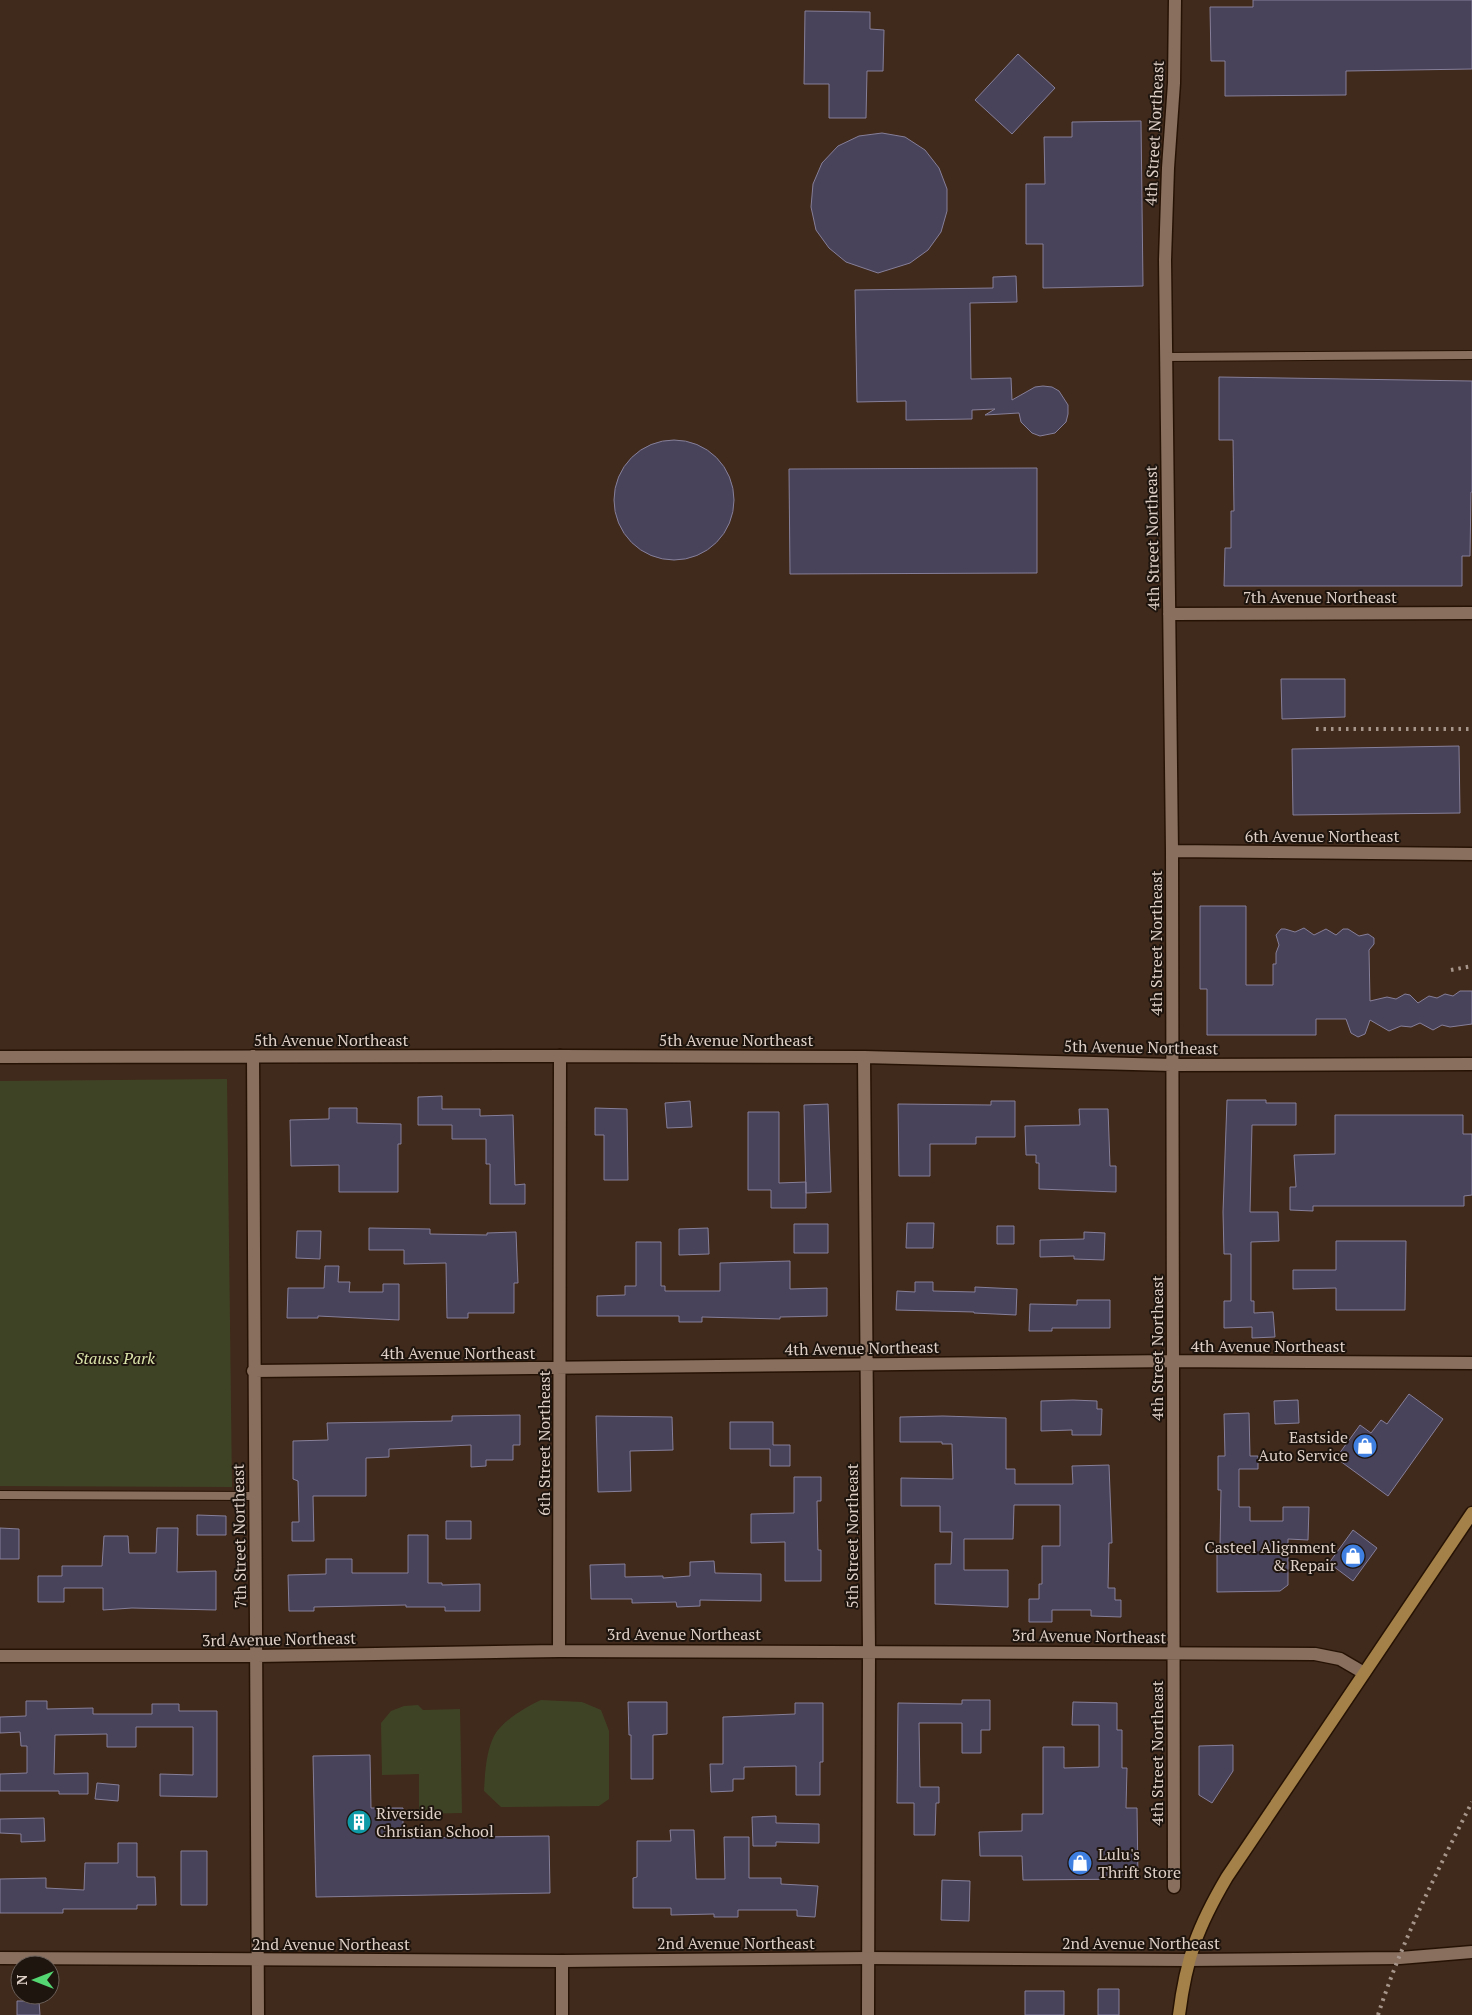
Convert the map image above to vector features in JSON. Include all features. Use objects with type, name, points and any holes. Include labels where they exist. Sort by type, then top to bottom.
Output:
[{"type":"main road","points":[[1179,2015],[1188,1960],[1198,1930],[1209,1906],[1472,1513]]},
{"type":"street","name":"4th Street Northeast","points":[[1174,1887],[1172,852],[1165,260],[1168,168],[1174,83],[1175,0]]},
{"type":"street","name":"7th Avenue Northeast","points":[[1169,614],[1472,613]]},
{"type":"street","name":"6th Avenue Northeast","points":[[1172,852],[1472,854]]},
{"type":"street","name":"7th Street Northeast","points":[[253,1056],[253,1371],[257,1656],[258,2015]]},
{"type":"street","name":"6th Street Northeast","points":[[559,1651],[560,1056]]},
{"type":"street","name":"5th Avenue Northeast","points":[[0,1057],[864,1057],[1172,1065],[1472,1064]]},
{"type":"street","name":"5th Street Northeast","points":[[864,1057],[869,1651],[868,2015]]},
{"type":"street","name":"4th Avenue Northeast","points":[[253,1371],[1173,1361],[1472,1363]]},
{"type":"street","name":"3rd Avenue Northeast","points":[[0,1656],[257,1656],[559,1651],[1315,1654],[1340,1659],[1364,1673]]},
{"type":"street","name":"2nd Avenue Northeast","points":[[0,1958],[562,1961],[868,1958],[1188,1960],[1400,1958],[1472,1952]]},
{"type":"street","points":[[562,1961],[562,2015]]},
{"type":"lane","points":[[1166,357],[1472,355]]},
{"type":"lane","points":[[0,1495],[255,1496]]},
{"type":"green space","name":"Stauss Park","points":[[227,1079],[232,1487],[0,1486],[0,1081]]},
{"type":"green space","points":[[541,1700],[582,1702],[601,1710],[609,1731],[609,1799],[599,1806],[501,1807],[484,1791],[485,1770],[494,1736],[508,1720]]},
{"type":"green space","points":[[418,1705],[423,1710],[460,1709],[462,1813],[419,1814],[419,1774],[382,1775],[381,1723],[391,1711],[404,1706]]},
{"type":"building","points":[[1253,0],[1472,0],[1472,69],[1346,71],[1346,95],[1225,96],[1225,61],[1211,61],[1210,7],[1253,7]]},
{"type":"building","points":[[805,11],[870,12],[870,29],[884,30],[883,71],[867,71],[866,118],[829,118],[829,84],[804,84]]},
{"type":"building","points":[[1018,54],[1055,88],[1012,134],[975,100]]},
{"type":"building","points":[[1141,121],[1143,286],[1043,288],[1043,244],[1026,244],[1026,184],[1045,184],[1044,137],[1072,137],[1072,122]]},
{"type":"building","points":[[882,133],[905,137],[925,150],[939,168],[947,189],[947,211],[941,232],[928,250],[910,263],[878,273],[846,262],[829,248],[816,230],[811,207],[813,184],[822,163],[838,146],[859,136]]},
{"type":"building","points":[[1016,276],[1017,302],[970,303],[971,379],[1011,378],[1012,400],[1035,387],[1052,387],[1059,391],[1068,405],[1068,414],[1066,422],[1055,433],[1040,436],[1032,433],[1021,422],[1019,413],[985,415],[995,409],[972,410],[972,419],[906,420],[906,401],[857,402],[855,290],[993,288],[993,277]]},
{"type":"building","points":[[1219,377],[1472,381],[1470,556],[1462,556],[1462,586],[1224,586],[1225,548],[1231,548],[1231,511],[1234,511],[1233,440],[1219,440]]},
{"type":"building","points":[[674,440],[697,444],[717,457],[730,477],[734,500],[730,523],[717,543],[697,556],[674,560],[651,556],[631,543],[618,523],[614,500],[618,477],[631,457],[651,444]]},
{"type":"building","points":[[1037,468],[1037,573],[790,574],[789,469]]},
{"type":"building","points":[[1281,679],[1345,679],[1345,717],[1282,719]]},
{"type":"building","points":[[1459,746],[1460,813],[1293,815],[1292,749]]},
{"type":"building","points":[[1200,906],[1246,906],[1246,985],[1273,985],[1273,964],[1276,964],[1276,953],[1279,945],[1276,935],[1281,929],[1295,932],[1304,928],[1314,935],[1326,929],[1336,935],[1343,929],[1348,929],[1359,936],[1368,934],[1374,938],[1374,944],[1369,950],[1370,1001],[1387,997],[1396,999],[1405,994],[1410,995],[1418,1003],[1429,996],[1437,998],[1445,994],[1453,996],[1460,991],[1472,991],[1472,1024],[1450,1027],[1442,1025],[1433,1030],[1420,1023],[1411,1027],[1401,1026],[1389,1031],[1370,1020],[1365,1034],[1358,1037],[1351,1033],[1346,1019],[1316,1019],[1316,1035],[1207,1035],[1207,989],[1200,989]]},
{"type":"building","points":[[442,1096],[442,1109],[480,1109],[480,1116],[513,1115],[515,1185],[525,1184],[525,1204],[490,1204],[490,1164],[486,1164],[486,1139],[452,1139],[452,1125],[418,1125],[418,1097]]},
{"type":"building","points":[[1227,1100],[1266,1100],[1266,1103],[1296,1103],[1296,1125],[1252,1125],[1250,1212],[1278,1212],[1279,1241],[1251,1242],[1251,1301],[1254,1301],[1254,1313],[1273,1312],[1275,1337],[1252,1338],[1252,1327],[1224,1328],[1224,1301],[1231,1301],[1231,1254],[1224,1254],[1223,1212]]},
{"type":"building","points":[[690,1101],[692,1127],[667,1128],[665,1103]]},
{"type":"building","points":[[991,1101],[1015,1101],[1015,1137],[976,1137],[976,1144],[930,1144],[930,1176],[899,1176],[898,1104],[991,1105]]},
{"type":"building","points":[[828,1104],[831,1192],[806,1193],[804,1105]]},
{"type":"building","points":[[329,1108],[357,1108],[357,1123],[401,1124],[401,1144],[398,1144],[398,1192],[339,1192],[339,1165],[291,1166],[290,1120],[329,1119]]},
{"type":"building","points":[[595,1108],[627,1109],[628,1180],[604,1180],[604,1135],[595,1135]]},
{"type":"building","points":[[1079,1109],[1108,1109],[1110,1166],[1116,1166],[1116,1192],[1039,1189],[1039,1163],[1036,1163],[1036,1155],[1026,1155],[1025,1126],[1080,1125]]},
{"type":"building","points":[[748,1112],[779,1112],[779,1183],[806,1182],[806,1208],[771,1208],[771,1190],[748,1190]]},
{"type":"building","points":[[1335,1115],[1463,1115],[1463,1134],[1472,1134],[1472,1195],[1464,1196],[1464,1206],[1313,1206],[1313,1211],[1290,1210],[1290,1187],[1296,1187],[1294,1155],[1335,1154]]},
{"type":"building","points":[[907,1223],[934,1223],[933,1248],[906,1248]]},
{"type":"building","points":[[794,1224],[828,1224],[828,1253],[794,1253]]},
{"type":"building","points":[[997,1226],[1014,1226],[1014,1244],[997,1244]]},
{"type":"building","points":[[369,1228],[430,1229],[430,1234],[487,1235],[487,1233],[516,1232],[518,1283],[514,1283],[514,1313],[468,1313],[468,1318],[447,1318],[446,1263],[404,1264],[404,1250],[369,1250]]},
{"type":"building","points":[[708,1228],[709,1254],[679,1255],[679,1229]]},
{"type":"building","points":[[297,1231],[321,1231],[320,1259],[296,1258]]},
{"type":"building","points":[[1084,1232],[1105,1233],[1104,1260],[1074,1259],[1074,1256],[1040,1257],[1040,1240],[1084,1239]]},
{"type":"building","points":[[1336,1241],[1406,1241],[1405,1310],[1336,1310],[1336,1288],[1293,1289],[1293,1270],[1336,1270]]},
{"type":"building","points":[[636,1242],[661,1242],[661,1286],[665,1286],[665,1291],[720,1291],[720,1263],[790,1261],[790,1289],[827,1288],[827,1316],[780,1317],[780,1319],[702,1317],[702,1322],[679,1322],[679,1316],[597,1316],[597,1296],[625,1295],[625,1286],[636,1286]]},
{"type":"building","points":[[325,1266],[339,1266],[338,1282],[350,1282],[349,1292],[383,1292],[383,1284],[399,1284],[399,1320],[318,1316],[318,1318],[287,1318],[288,1288],[324,1288]]},
{"type":"building","points":[[915,1282],[933,1282],[933,1291],[975,1292],[975,1287],[1017,1289],[1016,1315],[896,1310],[897,1291],[915,1292]]},
{"type":"building","points":[[1077,1300],[1110,1300],[1110,1328],[1052,1328],[1052,1331],[1029,1331],[1030,1304],[1077,1305]]},
{"type":"building","name":"Eastside Auto Service","points":[[1409,1394],[1443,1419],[1388,1496],[1336,1458],[1360,1425],[1371,1433],[1381,1420],[1387,1424]]},
{"type":"building","points":[[1298,1400],[1299,1423],[1275,1424],[1274,1401]]},
{"type":"building","points":[[1041,1401],[1097,1401],[1097,1409],[1102,1409],[1101,1435],[1072,1435],[1072,1430],[1041,1431]]},
{"type":"building","points":[[1249,1413],[1250,1456],[1258,1456],[1258,1469],[1239,1469],[1239,1507],[1250,1507],[1250,1521],[1283,1521],[1283,1507],[1309,1507],[1308,1540],[1288,1539],[1288,1585],[1280,1591],[1217,1592],[1217,1545],[1220,1545],[1221,1490],[1218,1490],[1218,1456],[1225,1456],[1224,1414]]},
{"type":"building","points":[[520,1415],[520,1445],[513,1445],[513,1460],[486,1460],[486,1466],[471,1467],[471,1445],[389,1449],[389,1457],[366,1458],[366,1496],[313,1496],[314,1541],[292,1541],[292,1522],[299,1522],[298,1481],[293,1479],[293,1441],[328,1440],[327,1423],[452,1421],[452,1416]]},
{"type":"building","points":[[596,1416],[672,1417],[673,1450],[630,1451],[631,1491],[598,1492]]},
{"type":"building","points":[[900,1417],[1006,1418],[1006,1469],[1015,1469],[1015,1484],[1073,1484],[1072,1466],[1109,1465],[1112,1543],[1109,1543],[1108,1588],[1115,1588],[1115,1600],[1121,1600],[1121,1617],[1091,1616],[1091,1610],[1052,1610],[1052,1622],[1029,1622],[1029,1599],[1039,1599],[1039,1584],[1042,1584],[1042,1546],[1060,1546],[1060,1505],[1014,1505],[1013,1539],[964,1539],[964,1570],[1008,1570],[1008,1607],[935,1604],[935,1564],[951,1564],[952,1532],[940,1532],[940,1506],[901,1506],[901,1478],[953,1479],[952,1444],[942,1444],[942,1442],[900,1442]]},
{"type":"building","points":[[730,1422],[773,1422],[773,1445],[790,1445],[790,1466],[770,1466],[770,1449],[730,1449]]},
{"type":"building","points":[[794,1477],[821,1477],[821,1501],[817,1501],[818,1550],[821,1550],[821,1581],[785,1581],[785,1542],[751,1543],[751,1514],[794,1513]]},
{"type":"building","points":[[197,1515],[226,1516],[226,1535],[197,1535]]},
{"type":"building","points":[[446,1521],[471,1521],[471,1539],[446,1539]]},
{"type":"building","points":[[0,1528],[19,1529],[19,1559],[0,1559]]},
{"type":"building","points":[[157,1528],[178,1528],[177,1572],[216,1571],[216,1610],[132,1608],[103,1610],[103,1588],[64,1588],[64,1602],[38,1602],[38,1576],[62,1576],[62,1566],[102,1566],[104,1536],[128,1536],[129,1553],[156,1553]]},
{"type":"building","name":"Casteel Alignment & Repair","points":[[1353,1530],[1377,1548],[1353,1581],[1329,1563]]},
{"type":"building","points":[[408,1535],[428,1535],[428,1583],[442,1583],[442,1585],[480,1584],[480,1611],[445,1611],[445,1607],[406,1607],[406,1605],[314,1607],[314,1611],[289,1611],[288,1575],[326,1574],[326,1559],[352,1559],[352,1573],[408,1573]]},
{"type":"building","points":[[714,1561],[715,1573],[761,1574],[761,1601],[700,1600],[700,1606],[677,1607],[676,1602],[632,1603],[632,1599],[591,1599],[590,1565],[625,1564],[625,1577],[663,1576],[663,1578],[690,1576],[690,1562]]},
{"type":"building","points":[[962,1700],[990,1700],[990,1730],[981,1730],[981,1753],[962,1753],[962,1723],[919,1723],[920,1787],[939,1787],[939,1803],[936,1803],[935,1835],[914,1835],[914,1803],[897,1803],[898,1703],[962,1704]]},
{"type":"building","points":[[26,1701],[47,1701],[47,1709],[93,1708],[93,1714],[152,1714],[152,1704],[179,1704],[179,1711],[217,1711],[217,1797],[160,1796],[160,1774],[193,1775],[193,1727],[136,1727],[136,1747],[107,1747],[107,1734],[55,1735],[54,1774],[88,1773],[88,1794],[59,1794],[59,1791],[0,1791],[0,1774],[27,1773],[27,1746],[21,1746],[20,1732],[0,1733],[0,1717],[26,1716]]},
{"type":"building","points":[[628,1702],[667,1702],[667,1734],[653,1735],[653,1779],[631,1779],[631,1735],[629,1735]]},
{"type":"building","points":[[1073,1702],[1117,1703],[1117,1730],[1122,1730],[1122,1768],[1127,1768],[1126,1808],[1137,1808],[1138,1879],[1023,1880],[1022,1856],[980,1856],[979,1832],[1022,1831],[1022,1814],[1043,1814],[1043,1747],[1064,1747],[1064,1768],[1099,1767],[1099,1725],[1072,1725]]},
{"type":"building","points":[[795,1703],[823,1703],[823,1762],[820,1762],[820,1795],[796,1795],[796,1766],[744,1767],[744,1779],[733,1779],[733,1791],[711,1792],[710,1764],[723,1764],[723,1717],[795,1714]]},
{"type":"building","points":[[1233,1745],[1233,1771],[1212,1803],[1199,1795],[1199,1746]]},
{"type":"building","name":"Riverside Christian School","points":[[370,1755],[371,1808],[403,1808],[403,1838],[549,1836],[550,1893],[316,1897],[313,1756]]},
{"type":"building","points":[[97,1783],[119,1785],[118,1801],[95,1799]]},
{"type":"building","points":[[776,1816],[776,1823],[819,1824],[819,1843],[776,1842],[776,1846],[753,1846],[752,1817]]},
{"type":"building","points":[[44,1818],[45,1841],[21,1842],[21,1834],[0,1833],[0,1819]]},
{"type":"building","points":[[670,1830],[694,1830],[696,1879],[725,1879],[724,1837],[749,1837],[749,1878],[781,1878],[781,1884],[818,1886],[815,1917],[797,1916],[797,1910],[738,1910],[738,1917],[714,1917],[714,1914],[671,1915],[671,1908],[633,1908],[633,1878],[637,1877],[637,1841],[671,1841]]},
{"type":"building","points":[[118,1843],[137,1843],[137,1877],[155,1877],[156,1905],[137,1905],[137,1909],[63,1909],[63,1913],[0,1913],[0,1879],[46,1878],[46,1888],[84,1890],[85,1863],[118,1863]]},
{"type":"building","points":[[181,1851],[207,1851],[207,1905],[181,1905]]},
{"type":"building","points":[[942,1880],[970,1881],[969,1921],[941,1920]]},
{"type":"building","points":[[1098,1989],[1119,1989],[1119,2015],[1098,2015]]},
{"type":"building","points":[[1025,1991],[1064,1991],[1064,2015],[1025,2015]]},
{"type":"building","points":[[17,2005],[39,2005],[40,2015],[17,2015]]},
{"type":"railway","points":[[1316,729],[1472,729]]},
{"type":"railway","points":[[1451,970],[1472,966]]},
{"type":"railway","points":[[1378,2015],[1409,1934],[1433,1880],[1472,1802]]},
{"type":"place","name":"Eastside Auto Service","points":[[1365,1446]]},
{"type":"place","name":"Casteel Alignment & Repair","points":[[1353,1556]]},
{"type":"place","name":"Riverside Christian School","points":[[359,1822]]},
{"type":"place","name":"Lulu's Thrift Store","points":[[1080,1863]]}]
